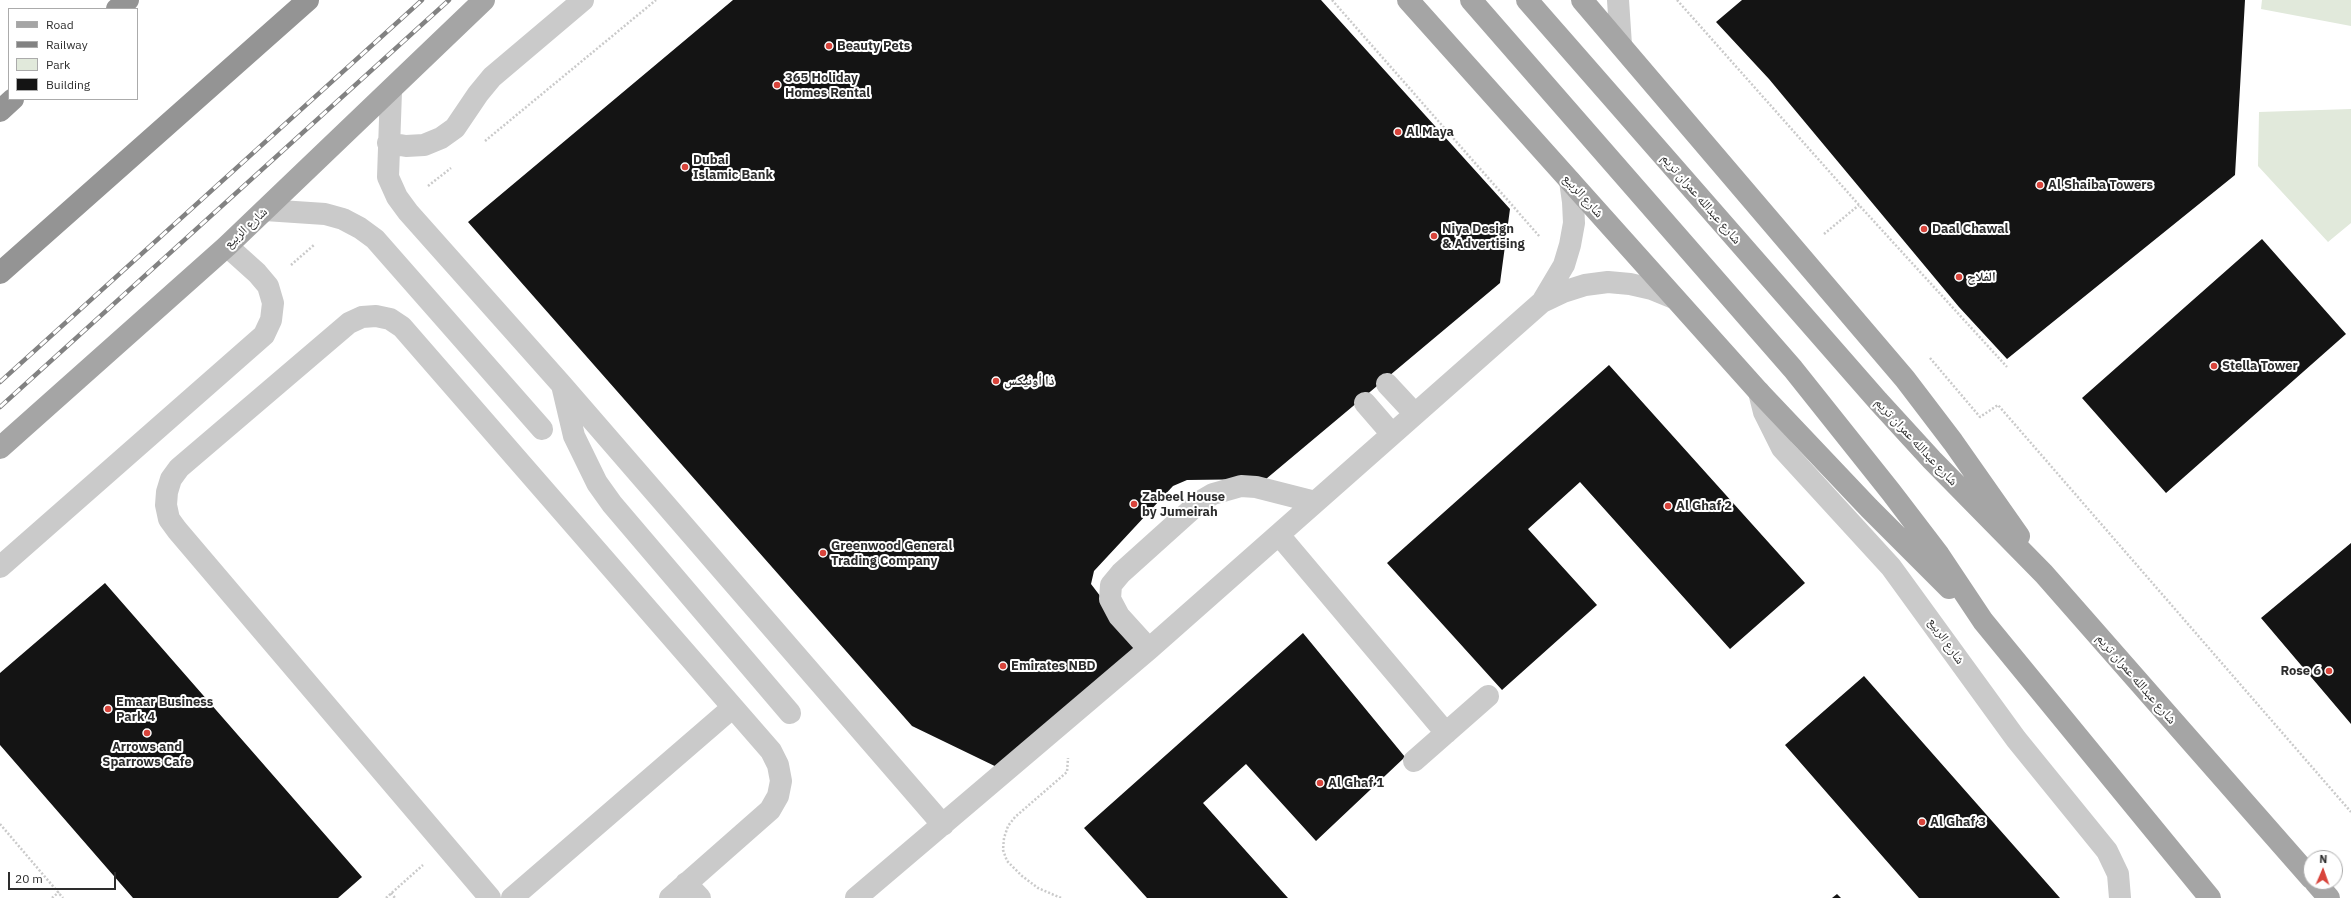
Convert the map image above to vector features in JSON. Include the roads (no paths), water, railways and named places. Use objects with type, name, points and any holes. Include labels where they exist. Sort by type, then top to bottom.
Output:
[{"type":"highway","points":[[118,8],[128,0]]},
{"type":"highway","points":[[0,273],[308,0]]},
{"type":"highway","points":[[0,111],[12,100]]},
{"type":"main road","name":"شارع الربيع","points":[[0,448],[227,246],[391,91],[484,0]]},
{"type":"main road","name":"شارع الربيع","points":[[1408,0],[1758,392],[1869,508],[1983,621]]},
{"type":"main road","points":[[1471,0],[1793,369],[1939,555],[1983,621],[2210,898]]},
{"type":"main road","name":"شارع عبدالله عمران تريم","points":[[1527,0],[1932,460],[2044,574],[2303,869]]},
{"type":"main road","points":[[1582,0],[1905,379],[1954,442],[2044,574]]},
{"type":"main road","points":[[2322,890],[2329,898]]},
{"type":"street","points":[[388,143],[406,146],[424,145],[441,138],[455,128],[478,94],[492,77],[582,0]]},
{"type":"street","points":[[1618,0],[1621,45]]},
{"type":"street","points":[[391,91],[388,177],[397,197],[943,825]]},
{"type":"street","points":[[1542,302],[1564,265],[1574,223],[1570,181]]},
{"type":"street","points":[[265,210],[325,214],[343,219],[360,228],[375,239],[542,429]]},
{"type":"street","points":[[0,567],[264,335],[271,320],[272,303],[268,286],[257,273],[227,246]]},
{"type":"street","points":[[856,898],[1149,649],[1542,302],[1570,289],[1608,282],[1630,284],[1652,289],[1674,298]]},
{"type":"street","points":[[490,898],[169,519],[166,505],[167,492],[171,479],[179,468],[349,323],[362,317],[376,316],[390,319],[402,327],[771,751],[778,765],[781,781],[778,796],[770,810],[680,895]]},
{"type":"street","points":[[1387,384],[1414,414]]},
{"type":"street","points":[[562,385],[574,436],[597,483],[612,504],[790,713]]},
{"type":"street","name":"شارع الربيع","points":[[1758,392],[1764,412],[1782,448],[1891,567],[2016,739],[2107,850],[2118,874],[2120,898]]},
{"type":"street","points":[[1365,403],[1392,433]]},
{"type":"street","points":[[1149,649],[1119,616],[1110,598],[1111,585],[1121,573],[1201,502],[1213,494],[1241,486],[1256,487],[1315,502]]},
{"type":"street","points":[[1279,535],[1441,728]]},
{"type":"street","points":[[1409,755],[1483,691]]},
{"type":"street","points":[[512,898],[732,708]]},
{"type":"railway","points":[[0,382],[422,0]]},
{"type":"railway","points":[[0,407],[449,0]]},
{"type":"place","name":"Beauty Pets","points":[[829,46]]},
{"type":"place","name":"365 Holiday Homes Rental","points":[[777,85]]},
{"type":"place","name":"Al Maya","points":[[1398,132]]},
{"type":"place","name":"Dubai Islamic Bank","points":[[685,167]]},
{"type":"place","name":"Al Shaiba Towers","points":[[2040,185]]},
{"type":"place","name":"Daal Chawal","points":[[1924,229]]},
{"type":"place","name":"Niya Design & Advertising","points":[[1434,236]]},
{"type":"place","name":"الفلاح","points":[[1959,277]]},
{"type":"place","name":"Stella Tower","points":[[2214,366]]},
{"type":"place","name":"ذا أونيكس","points":[[996,381]]},
{"type":"place","name":"Zabeel House by Jumeirah","points":[[1134,504]]},
{"type":"place","name":"Al Ghaf 2","points":[[1668,506]]},
{"type":"place","name":"Greenwood General Trading Company","points":[[823,553]]},
{"type":"place","name":"Emirates NBD","points":[[1003,666]]},
{"type":"place","name":"Rose 6","points":[[2329,671]]},
{"type":"place","name":"Emaar Business Park 4","points":[[108,709]]},
{"type":"place","name":"Arrows and Sparrows Cafe","points":[[147,733]]},
{"type":"place","name":"Al Ghaf 1","points":[[1320,783]]},
{"type":"place","name":"Al Ghaf 3","points":[[1922,822]]}]
